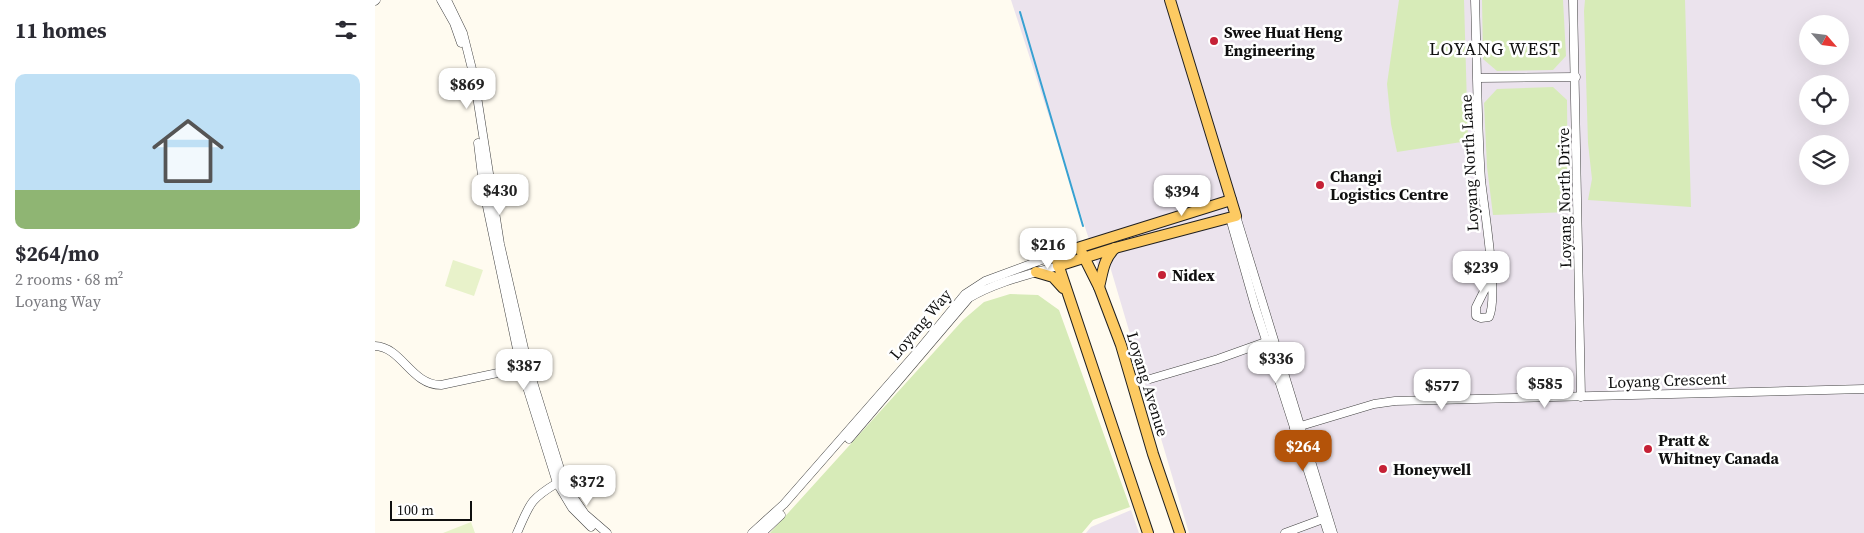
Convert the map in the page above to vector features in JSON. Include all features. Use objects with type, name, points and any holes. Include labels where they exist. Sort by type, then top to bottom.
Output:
[{"type":"main road","points":[[1163,0],[1233,217]]},
{"type":"main road","points":[[1170,0],[1228,201]]},
{"type":"main road","name":"Loyang Way","points":[[1057,260],[1079,248],[1228,201]]},
{"type":"main road","name":"Loyang Way","points":[[1057,260],[1084,258],[1233,217]]},
{"type":"main road","name":"Loyang Avenue","points":[[1079,248],[1099,287],[1121,345],[1153,454],[1180,533]]},
{"type":"main road","points":[[1099,287],[1104,263],[1108,255],[1115,248]]},
{"type":"main road","points":[[1057,260],[1148,533]]},
{"type":"main road","points":[[1036,272],[1053,277],[1067,292]]},
{"type":"street","points":[[441,0],[455,26],[469,78],[484,192],[525,367],[562,493],[582,518],[599,533]]},
{"type":"street","points":[[447,0],[463,32],[474,77],[500,244],[525,367]]},
{"type":"street","name":"Loyang North Lane","points":[[1475,0],[1481,179],[1491,277],[1493,310],[1489,317],[1481,318],[1477,316],[1476,307],[1491,277]]},
{"type":"street","name":"Loyang North Drive","points":[[1573,0],[1581,397]]},
{"type":"street","name":"Loyang North Lane","points":[[1478,78],[1576,77]]},
{"type":"street","points":[[1233,217],[1331,531]]},
{"type":"street","name":"Loyang Way","points":[[762,533],[788,508],[863,423],[969,298],[990,288],[1036,272],[1057,260]]},
{"type":"street","name":"Loyang Way","points":[[752,533],[784,504],[912,358],[965,294],[985,281],[1057,260]]},
{"type":"street","points":[[1150,379],[1270,340]]},
{"type":"street","points":[[375,346],[388,350],[418,377],[433,385],[441,385],[525,367]]},
{"type":"street","name":"Loyang Crescent","points":[[1297,427],[1373,404],[1395,401],[1864,389]]},
{"type":"street","points":[[517,533],[528,508],[535,498],[560,482]]},
{"type":"street","points":[[560,482],[585,514],[607,533]]},
{"type":"street","points":[[1285,533],[1325,516]]},
{"type":"shaded area","points":[[1011,0],[1864,0],[1864,533],[1189,533],[1109,263],[1098,267]]},
{"type":"shaded area","points":[[1131,510],[1139,533],[1086,533],[1091,527]]},
{"type":"green space","points":[[1399,0],[1464,0],[1468,141],[1397,152],[1391,124],[1387,84]]},
{"type":"green space","points":[[1482,0],[1563,0],[1566,56],[1553,70],[1497,71],[1483,59]]},
{"type":"green space","points":[[1585,0],[1685,0],[1691,207],[1588,200],[1592,179],[1588,143]]},
{"type":"green space","points":[[1553,87],[1567,100],[1568,212],[1493,215],[1487,167],[1484,103],[1497,89]]},
{"type":"green space","points":[[453,260],[483,270],[474,296],[445,286]]},
{"type":"green space","points":[[1010,294],[1038,295],[1059,310],[1130,507],[1093,520],[1082,533],[770,533],[963,320],[984,302]]},
{"type":"green space","points":[[471,522],[475,533],[443,533]]},
{"type":"waterway","points":[[1020,12],[1083,226]]},
{"type":"place","name":"Swee Huat Heng Engineering","points":[[1214,41]]},
{"type":"place","name":"Changi Logistics Centre","points":[[1320,185]]},
{"type":"place","name":"Nidex","points":[[1162,275]]},
{"type":"place","name":"Pratt & Whitney Canada","points":[[1648,449]]},
{"type":"place","name":"Honeywell","points":[[1383,469]]},
{"type":"district","name":"LOYANG WEST","points":[[1495,49]]}]
